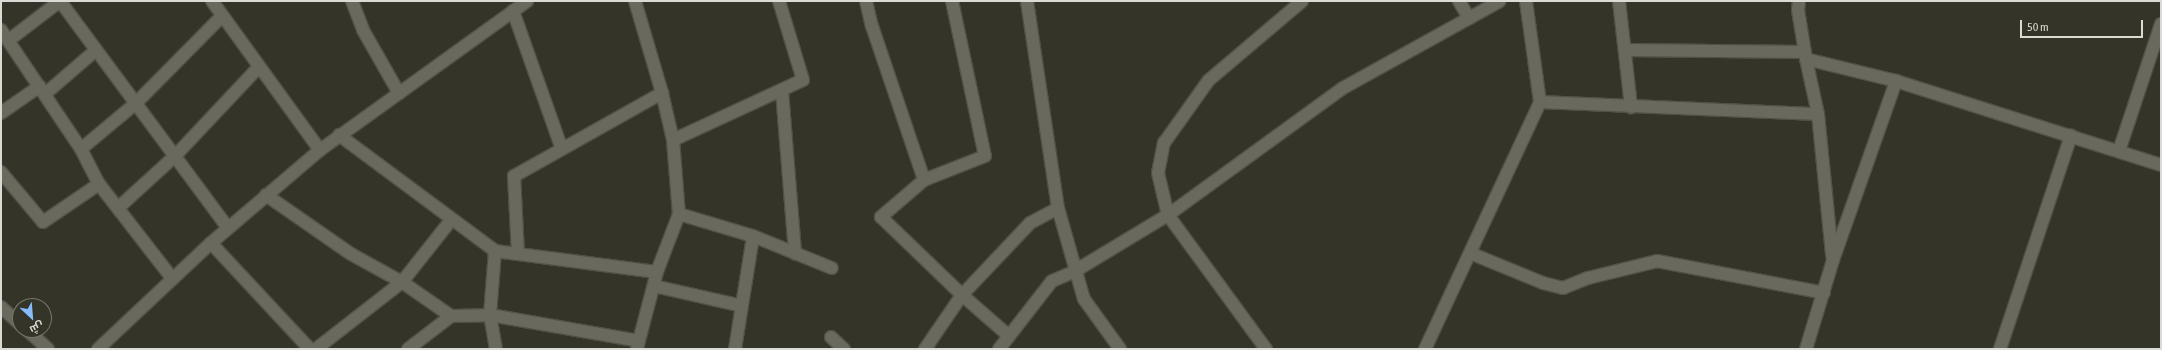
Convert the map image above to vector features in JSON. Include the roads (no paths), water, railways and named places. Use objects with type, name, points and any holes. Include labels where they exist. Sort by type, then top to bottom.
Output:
[{"type":"street","points":[[9,40],[60,1],[228,228]]},
{"type":"street","points":[[352,1],[363,30],[399,93]]},
{"type":"street","points":[[98,349],[211,243],[320,150],[527,1]]},
{"type":"street","points":[[408,349],[451,316],[490,315],[638,345],[657,272],[679,214],[673,140],[662,93],[635,1]]},
{"type":"street","points":[[673,140],[803,80],[779,1]]},
{"type":"street","points":[[866,1],[872,26],[924,180]]},
{"type":"street","points":[[952,1],[985,156],[924,180],[881,217],[962,294],[1009,336]]},
{"type":"street","points":[[1027,1],[1058,208],[1084,299],[1120,349]]},
{"type":"street","points":[[1266,349],[1168,215],[1158,173],[1164,143],[1209,80],[1302,1]]},
{"type":"street","points":[[1459,1],[1469,18]]},
{"type":"street","points":[[1000,349],[1052,280],[1075,271],[1168,215],[1343,88],[1500,1]]},
{"type":"street","points":[[1425,349],[1540,102],[1526,1]]},
{"type":"street","points":[[1619,1],[1631,107]]},
{"type":"street","points":[[1799,1],[1798,10],[1818,114],[1832,260]]},
{"type":"street","points":[[215,2],[222,16],[320,150]]},
{"type":"street","points":[[513,10],[562,149]]},
{"type":"street","points":[[81,149],[136,103],[222,16]]},
{"type":"street","points":[[2119,151],[2161,24]]},
{"type":"street","points":[[1,30],[81,149],[99,184],[172,278]]},
{"type":"street","points":[[1,113],[42,90],[96,50]]},
{"type":"street","points":[[1625,50],[1806,56],[1896,81],[2071,135],[2161,165]]},
{"type":"street","points":[[118,208],[175,156],[260,66]]},
{"type":"street","points":[[1806,349],[1824,293],[1832,260],[1896,81]]},
{"type":"street","points":[[782,91],[795,253]]},
{"type":"street","points":[[518,254],[514,176],[662,93]]},
{"type":"street","points":[[1540,102],[1818,114]]},
{"type":"street","points":[[339,135],[495,251],[657,272]]},
{"type":"street","points":[[2000,349],[2071,135]]},
{"type":"street","points":[[1,172],[43,222],[99,184]]},
{"type":"street","points":[[266,195],[351,254],[402,282],[451,316]]},
{"type":"street","points":[[925,349],[962,294],[1030,222],[1058,208]]},
{"type":"street","points":[[679,214],[753,236],[832,268]]},
{"type":"street","points":[[316,349],[402,282],[452,219]]},
{"type":"street","points":[[736,349],[753,236]]},
{"type":"street","points":[[211,243],[310,349]]},
{"type":"street","points":[[495,251],[490,315],[496,349]]},
{"type":"street","points":[[1470,253],[1543,283],[1563,288],[1588,278],[1657,261],[1824,293]]},
{"type":"street","points":[[654,286],[742,306]]},
{"type":"street","points":[[1,307],[12,317]]},
{"type":"street","points":[[36,338],[48,349]]},
{"type":"street","points":[[831,338],[844,349]]}]
